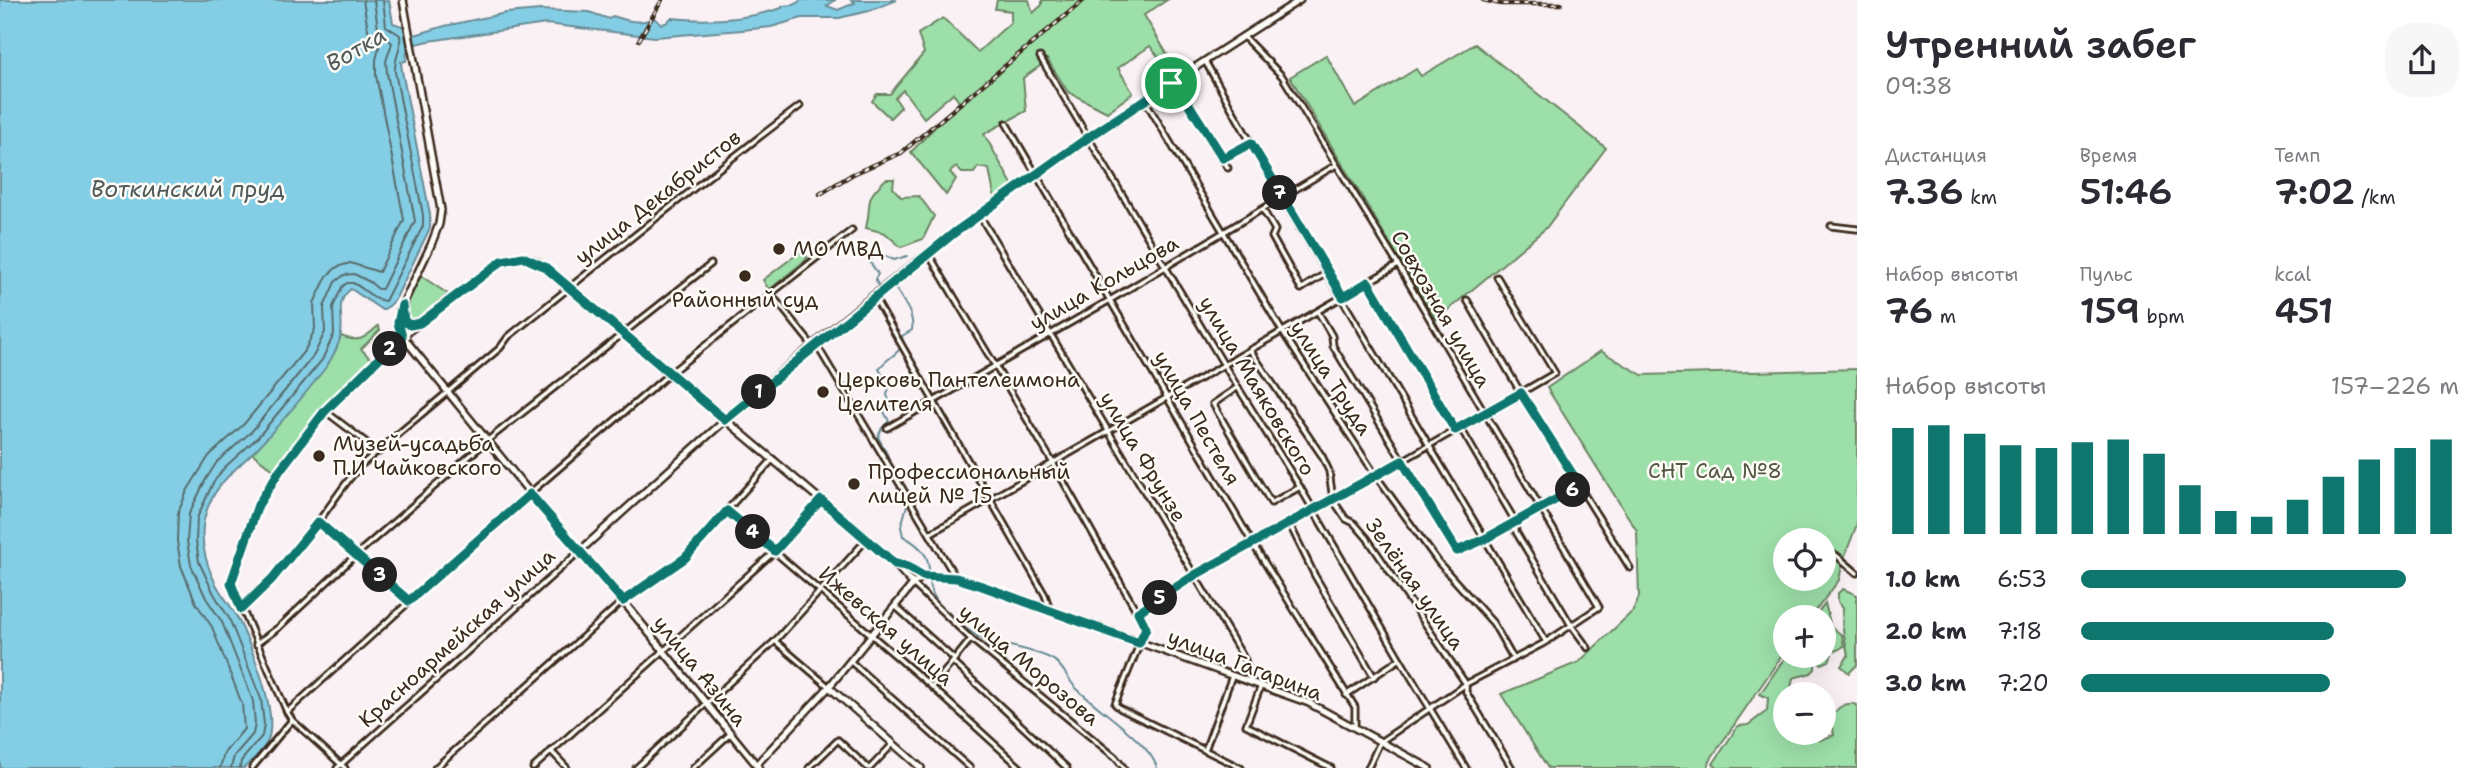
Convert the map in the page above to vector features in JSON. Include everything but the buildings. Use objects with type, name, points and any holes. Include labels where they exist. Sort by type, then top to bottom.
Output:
[{"type":"main road","points":[[404,0],[441,210],[436,234],[402,305],[398,323],[402,336],[509,258],[523,257],[538,262],[867,539],[913,584]]},
{"type":"main road","name":"Красноармейская улица","points":[[580,551],[725,420],[928,253],[1089,137],[1300,0]]},
{"type":"main road","points":[[402,305],[404,321],[410,325],[420,323]]},
{"type":"main road","name":"улица Азина","points":[[402,336],[530,494],[623,601],[756,767]]},
{"type":"main road","name":"улица Гагарина","points":[[895,564],[906,566],[923,576],[956,578],[1309,703],[1429,768]]},
{"type":"main road","points":[[756,767],[829,687],[913,584],[923,576]]},
{"type":"main road","points":[[829,687],[921,768]]},
{"type":"street","name":"Совхозная улица","points":[[1243,36],[1282,76],[1398,265],[1599,607],[1571,625]]},
{"type":"street","name":"улица Маяковского","points":[[1040,57],[1466,768]]},
{"type":"street","points":[[1205,61],[1282,198],[1546,642]]},
{"type":"street","points":[[1174,81],[1228,168]]},
{"type":"street","name":"улица Труда","points":[[1146,100],[1282,331],[1376,477],[1439,563],[1493,622],[1513,658]]},
{"type":"street","name":"улица Декабристов","points":[[241,609],[272,579],[360,466],[500,348],[508,337],[685,193],[800,106]]},
{"type":"street","name":"улица Пестеля","points":[[1006,123],[1253,544],[1355,707],[1355,729]]},
{"type":"street","points":[[1223,158],[1251,143]]},
{"type":"street","name":"улица Кольцова","points":[[887,428],[1110,300],[1336,165]]},
{"type":"street","points":[[1263,210],[1275,230],[1272,237],[1301,289],[1328,272]]},
{"type":"street","name":"улица Фрунзе","points":[[979,216],[1245,660],[1251,682]]},
{"type":"street","points":[[1831,226],[1857,229]]},
{"type":"street","points":[[287,712],[409,601],[669,374],[852,230]]},
{"type":"street","points":[[928,253],[1053,463],[1146,628],[1115,704],[1241,768]]},
{"type":"street","points":[[256,644],[278,628],[357,554],[488,440],[711,264]]},
{"type":"street","points":[[931,533],[1398,265]]},
{"type":"street","points":[[1138,612],[1195,575],[1376,477],[1555,373],[1497,277]]},
{"type":"street","points":[[1368,282],[1455,430],[1463,432],[1516,521],[1516,531],[1571,625],[1588,648]]},
{"type":"street","points":[[771,294],[815,346],[956,578]]},
{"type":"street","points":[[874,297],[1045,595],[1050,610]]},
{"type":"street","points":[[1467,300],[1521,393],[1630,568]]},
{"type":"street","points":[[1318,312],[1332,335],[1333,346],[1457,551],[1485,539],[1580,486]]},
{"type":"street","points":[[345,768],[338,766],[287,712],[231,583],[258,505],[280,470],[325,411],[402,336]]},
{"type":"street","points":[[1250,350],[1322,456],[1329,471],[1333,500]]},
{"type":"street","points":[[1238,387],[1213,404],[1271,503],[1300,487]]},
{"type":"street","points":[[325,411],[379,452]]},
{"type":"street","points":[[435,768],[623,601],[685,558],[773,459]]},
{"type":"street","points":[[533,768],[775,551],[821,500]]},
{"type":"street","name":"Зелёная улица","points":[[1333,500],[1346,519],[1354,523],[1367,538],[1466,684],[1466,692],[1513,768]]},
{"type":"street","name":"Ижевская улица","points":[[727,511],[872,634],[1021,768]]},
{"type":"street","points":[[318,522],[409,601]]},
{"type":"street","points":[[1290,524],[1315,576],[1374,677]]},
{"type":"street","points":[[636,768],[775,641],[867,539]]},
{"type":"street","name":"Красноармейская улица","points":[[338,766],[580,551]]},
{"type":"street","points":[[1836,555],[1857,573]]},
{"type":"street","name":"улица Морозова","points":[[913,584],[971,639],[1115,757],[1124,768]]},
{"type":"street","points":[[895,606],[1067,768]]},
{"type":"street","points":[[1368,768],[1380,742],[1466,684],[1546,642],[1571,625]]},
{"type":"street","points":[[932,687],[971,639]]},
{"type":"street","points":[[775,641],[829,687]]},
{"type":"street","points":[[1346,695],[1400,659]]},
{"type":"street","points":[[850,661],[970,768]]},
{"type":"street","points":[[1205,750],[1233,675]]},
{"type":"street","points":[[1261,686],[1246,725],[1331,768]]},
{"type":"street","points":[[252,768],[292,720]]},
{"type":"street","points":[[693,768],[731,733]]},
{"type":"street","points":[[809,768],[838,740],[871,768],[893,744]]},
{"type":"street","points":[[551,751],[567,768]]},
{"type":"green space","points":[[997,0],[1029,0],[1033,13],[1042,5],[1042,0],[1167,0],[1144,15],[1167,54],[1160,59],[1150,46],[1118,68],[1133,93],[1107,112],[1068,92],[1047,59],[1023,78],[1026,111],[984,134],[1013,186],[995,200],[989,169],[978,167],[974,173],[962,173],[956,167],[950,172],[956,179],[946,195],[911,152],[959,102],[953,93],[924,118],[903,90],[895,98],[901,107],[890,118],[872,101],[877,94],[890,94],[924,53],[918,34],[943,18],[978,52],[1011,22],[1011,11],[995,9]]},
{"type":"green space","points":[[1475,44],[1606,148],[1546,228],[1436,320],[1290,77],[1326,55],[1355,107],[1416,69],[1421,76]]},
{"type":"green space","points":[[886,179],[894,179],[893,188],[901,197],[919,196],[934,216],[923,239],[901,247],[885,233],[866,228],[871,197]]},
{"type":"green space","points":[[801,251],[808,258],[769,290],[763,280]]},
{"type":"green space","points":[[421,276],[448,294],[420,318],[410,321],[408,304]]},
{"type":"green space","points":[[378,326],[380,330],[361,349],[370,358],[369,364],[328,402],[275,471],[252,453],[328,364],[341,336],[361,338]]},
{"type":"green space","name":"СНТ Сад №8","points":[[1601,351],[1642,375],[1857,369],[1857,524],[1839,580],[1836,584],[1836,528],[1773,528],[1773,591],[1831,591],[1820,605],[1773,605],[1773,668],[1707,768],[1548,768],[1501,694],[1579,662],[1633,611],[1639,597],[1637,531],[1547,388]]},
{"type":"green space","points":[[1843,589],[1857,595],[1857,665],[1849,673],[1841,666],[1848,656],[1842,624],[1843,608],[1838,602],[1838,593]]},
{"type":"green space","points":[[1836,631],[1842,635],[1844,646],[1836,651]]},
{"type":"green space","points":[[1778,668],[1815,668],[1811,673],[1793,678],[1792,682],[1773,682],[1773,745],[1836,745],[1836,710],[1843,705],[1857,705],[1857,768],[1718,768],[1713,764],[1738,726],[1748,725],[1767,711],[1768,698],[1760,694]]},
{"type":"water","name":"Воткинский пруд","points":[[0,0],[389,0],[393,23],[405,27],[409,49],[406,61],[401,62],[402,71],[430,214],[430,228],[395,300],[389,306],[382,310],[351,289],[346,294],[341,304],[340,337],[328,363],[280,423],[220,485],[204,520],[203,538],[208,566],[248,640],[261,676],[269,711],[268,740],[244,768],[0,768]]},
{"type":"water","points":[[801,0],[835,0],[827,6],[838,10],[855,3],[851,0],[897,0],[869,11],[839,18],[802,18],[771,27],[655,37],[546,24],[412,45],[411,36],[506,13],[540,10],[589,12],[609,19],[613,16],[633,21],[649,20],[653,17],[661,24],[671,18],[699,20],[755,15],[794,5]]},
{"type":"waterway","points":[[879,287],[875,279],[878,274],[869,261],[879,253],[894,260],[907,256]]},
{"type":"waterway","points":[[888,287],[894,286],[907,306],[912,330],[902,336],[899,350],[879,369],[889,387],[887,395],[891,406],[884,412],[889,421],[878,437],[888,460]]},
{"type":"waterway","points":[[904,493],[907,505],[901,527],[903,536],[923,552],[929,568],[932,592],[942,608],[993,647],[999,643],[1052,659],[1076,688],[1144,747],[1157,768]]},
{"type":"railway","points":[[639,40],[662,0]]},
{"type":"railway","points":[[820,194],[853,174],[901,153],[1084,0]]},
{"type":"railway","points":[[1483,0],[1501,4],[1561,4]]},
{"type":"place","name":"МО МВД","points":[[779,249]]},
{"type":"place","name":"Районный суд","points":[[745,276]]},
{"type":"place","name":"Церковь Пантелеимона Целителя","points":[[823,392]]},
{"type":"place","name":"Музей-усадьба П.И Чайковского","points":[[319,456]]},
{"type":"place","name":"Профессиональный лицей № 15","points":[[854,484]]},
{"type":"route","points":[[1174,81],[1223,158],[1251,143],[1343,297],[1368,282],[1455,430],[1521,393],[1580,486],[1485,539],[1457,551],[1402,461],[1195,575],[1138,612],[1146,628],[1139,643],[982,586],[956,578],[923,576],[906,566],[895,564],[821,500],[775,551],[727,511],[685,558],[623,601],[530,494],[409,601],[318,522],[272,579],[241,609],[231,583],[258,505],[280,470],[325,411],[402,336],[398,328],[398,314],[402,305],[402,317],[407,324],[420,323],[502,261],[516,257],[531,259],[570,287],[725,420],[954,233],[1089,137],[1171,83],[1174,81]]},
{"type":"water label","name":"Вотка","points":[[356,49]]}]
